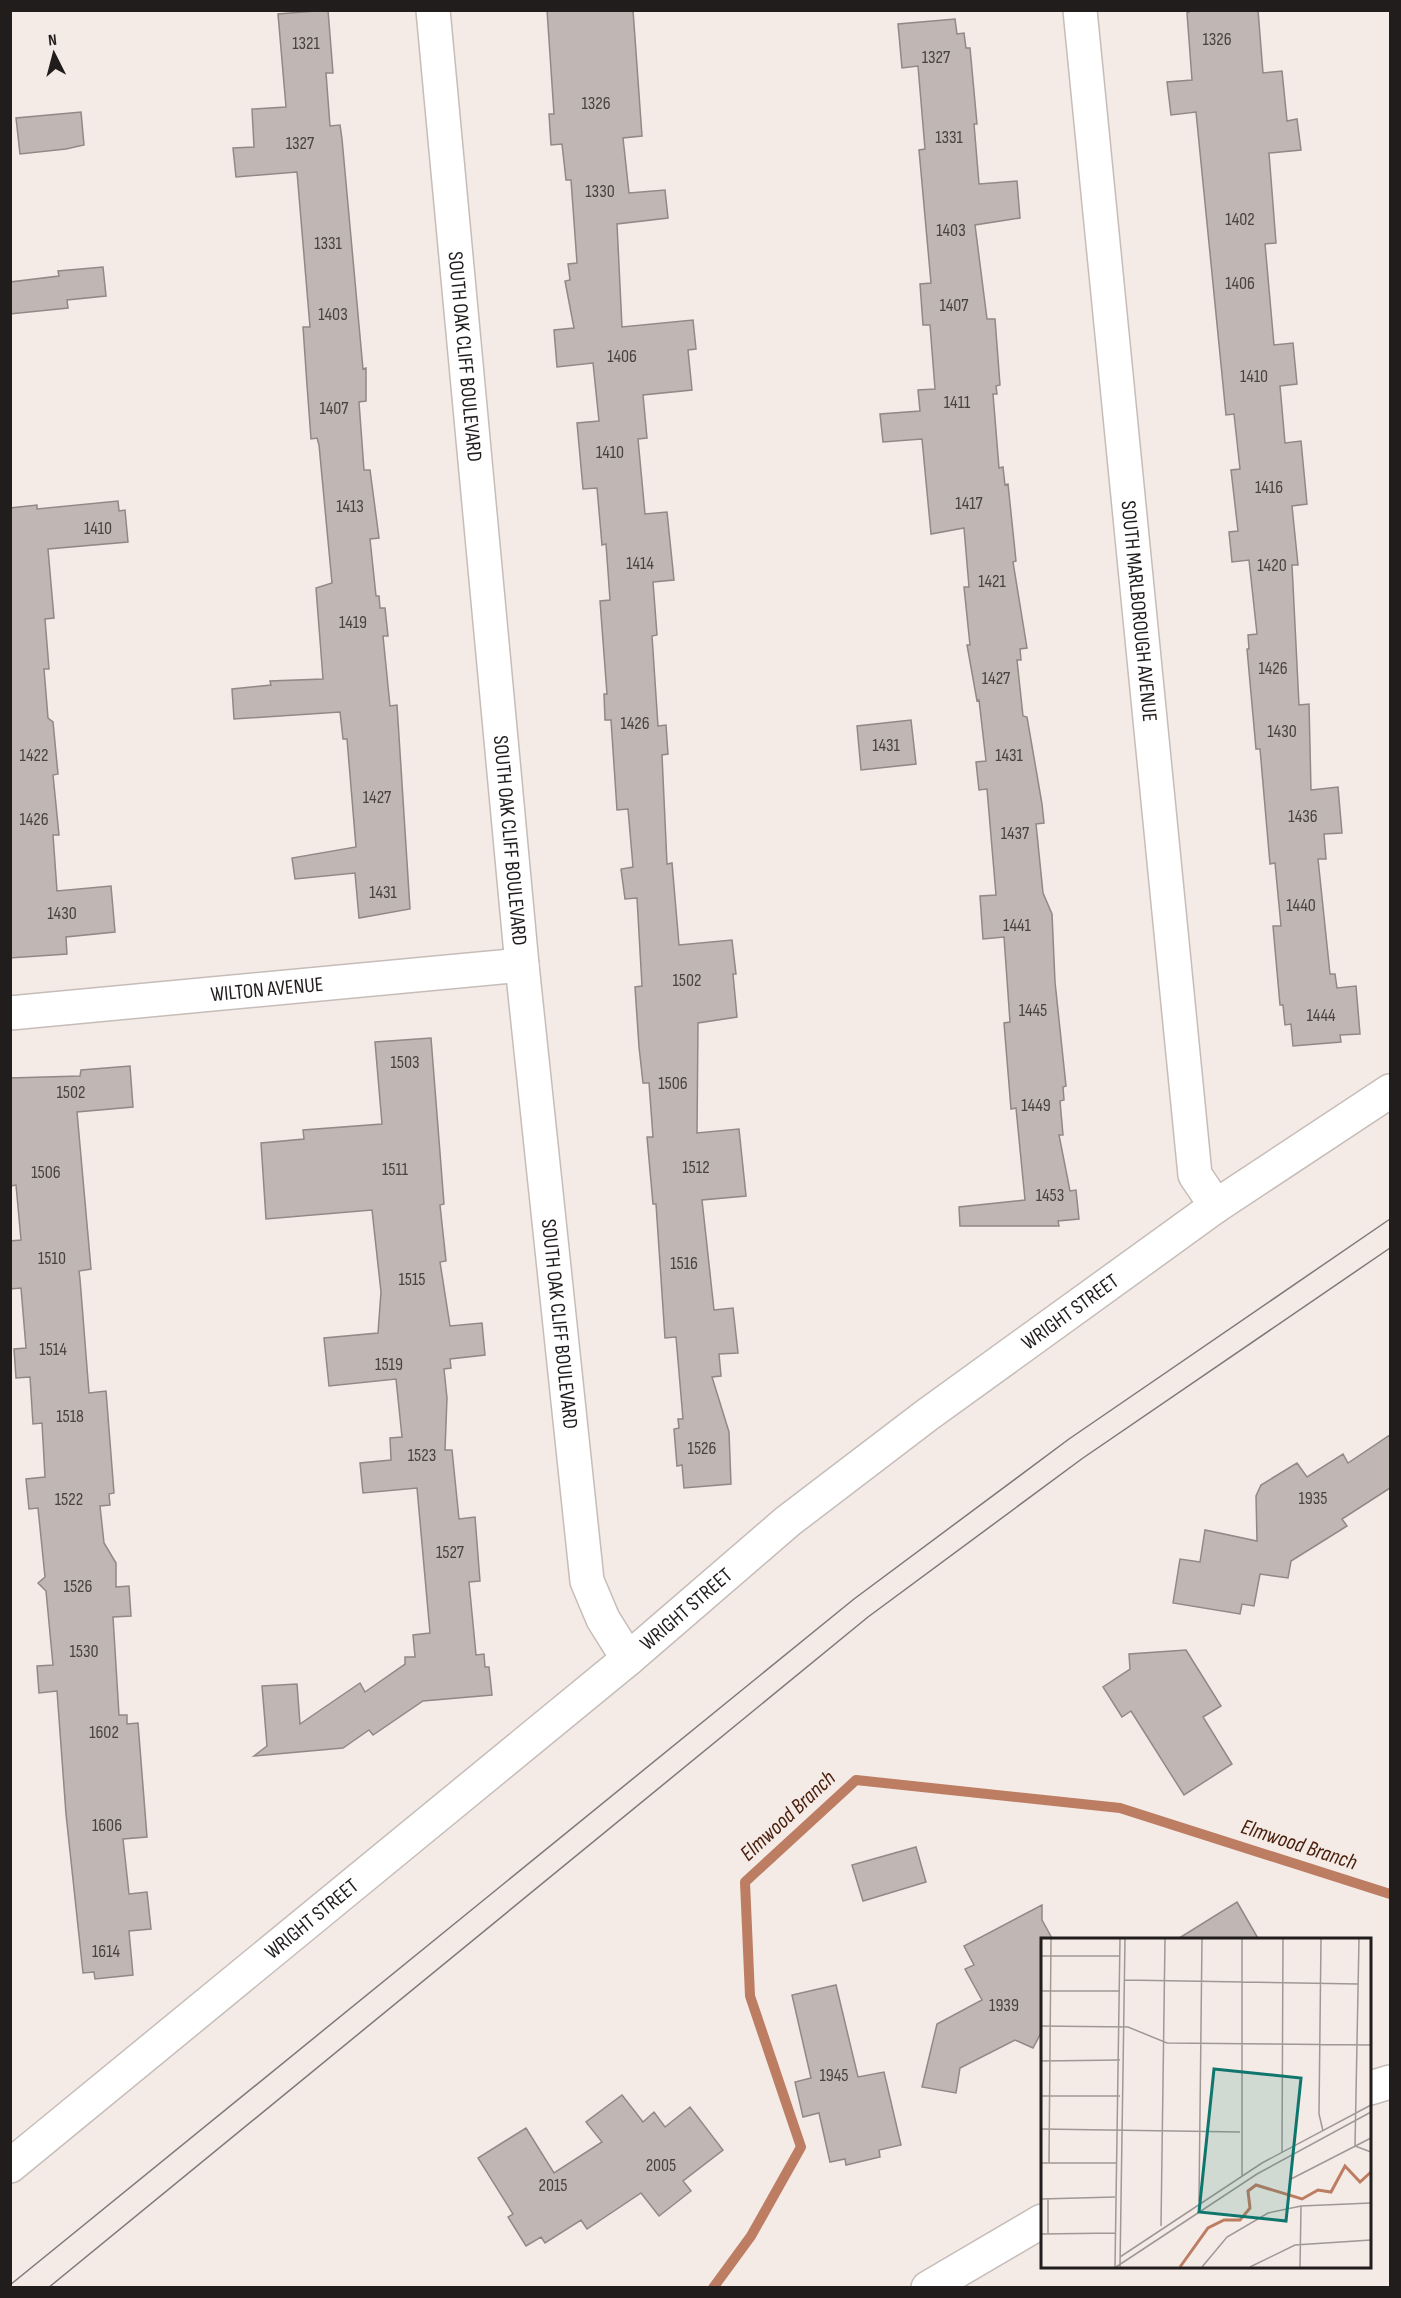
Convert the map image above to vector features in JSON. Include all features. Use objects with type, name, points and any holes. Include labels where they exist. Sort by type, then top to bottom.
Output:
[{"type":"street","name":"SOUTH OAK CLIFF BOULEVARD","points":[[433,10],[522,966],[587,1581],[603,1619],[628,1659]]},
{"type":"street","name":"SOUTH MARLBOROUGH AVENUE","points":[[1080,10],[1195,1175],[1216,1206]]},
{"type":"street","name":"WILTON AVENUE","points":[[10,1013],[522,966]]},
{"type":"street","name":"WRIGHT STREET","points":[[10,2166],[280,1942],[628,1659],[788,1521],[927,1415],[1216,1206],[1390,1090]]},
{"type":"street","points":[[1371,2088],[1390,2082]]},
{"type":"street","points":[[928,2288],[1041,2222]]},
{"type":"building","points":[[328,10],[333,73],[326,73],[330,126],[340,125],[363,369],[366,368],[366,401],[359,402],[364,470],[370,470],[379,538],[370,539],[376,596],[379,596],[380,608],[385,608],[388,636],[383,636],[390,706],[397,705],[410,909],[359,918],[355,873],[295,879],[292,858],[356,847],[347,739],[343,739],[340,712],[234,719],[232,689],[271,685],[270,681],[323,679],[316,588],[332,583],[319,445],[317,438],[311,439],[303,327],[310,327],[297,172],[236,177],[233,148],[254,147],[252,109],[286,107],[278,14]]},
{"type":"building","points":[[547,10],[633,10],[642,136],[623,138],[629,193],[665,190],[668,218],[617,224],[622,327],[693,320],[696,349],[688,350],[692,390],[643,395],[647,438],[638,439],[645,514],[667,512],[674,580],[653,582],[657,635],[652,636],[658,726],[666,725],[668,754],[662,755],[667,864],[672,863],[679,945],[732,940],[736,974],[733,974],[737,1017],[698,1023],[697,1133],[739,1129],[746,1196],[702,1200],[714,1310],[733,1308],[738,1353],[719,1354],[721,1376],[712,1377],[729,1432],[731,1484],[684,1488],[682,1465],[677,1466],[674,1429],[679,1428],[678,1419],[683,1419],[676,1337],[665,1338],[656,1204],[653,1204],[647,1137],[653,1137],[649,1083],[643,1083],[639,1047],[635,987],[642,986],[637,898],[625,899],[621,869],[633,867],[628,809],[617,810],[611,720],[605,720],[604,694],[607,694],[600,601],[610,600],[606,544],[602,545],[597,488],[583,489],[577,423],[599,421],[593,363],[557,367],[554,330],[574,328],[565,281],[570,280],[568,264],[577,263],[571,180],[566,180],[562,144],[551,145],[549,114],[554,114]]},
{"type":"building","points":[[1192,10],[1258,10],[1263,73],[1282,71],[1287,121],[1297,119],[1301,150],[1269,153],[1276,243],[1265,244],[1274,345],[1293,343],[1297,384],[1280,386],[1285,443],[1301,441],[1307,504],[1292,506],[1298,565],[1292,565],[1299,705],[1309,704],[1311,790],[1338,787],[1342,833],[1324,834],[1326,859],[1318,859],[1330,974],[1335,974],[1337,988],[1356,986],[1360,1034],[1340,1035],[1341,1042],[1293,1046],[1291,1024],[1285,1025],[1283,1005],[1280,1005],[1273,926],[1281,926],[1275,863],[1270,864],[1260,749],[1256,749],[1247,649],[1249,649],[1248,635],[1257,634],[1249,560],[1232,562],[1229,532],[1238,531],[1231,470],[1240,469],[1234,414],[1226,415],[1196,112],[1171,115],[1167,82],[1192,80],[1187,13]]},
{"type":"building","points":[[955,19],[957,34],[964,33],[966,48],[970,48],[977,124],[974,124],[979,184],[1017,181],[1020,218],[975,225],[987,319],[995,319],[1000,385],[996,386],[997,394],[993,394],[999,468],[1003,467],[1005,485],[1008,484],[1016,561],[1013,562],[1027,648],[1020,649],[1021,660],[1017,660],[1023,716],[1027,717],[1044,823],[1036,824],[1043,893],[1052,914],[1055,982],[1066,1086],[1063,1087],[1064,1100],[1060,1101],[1063,1135],[1059,1135],[1070,1191],[1076,1190],[1079,1219],[1058,1221],[1059,1226],[960,1226],[959,1207],[1025,1200],[1016,1108],[1011,1109],[1004,1023],[1010,1022],[1004,937],[983,939],[980,896],[996,895],[987,789],[979,790],[976,762],[986,761],[979,700],[977,701],[967,645],[970,645],[964,587],[969,587],[964,528],[931,534],[922,439],[883,442],[880,414],[920,411],[918,390],[935,389],[930,325],[923,325],[920,284],[931,283],[919,150],[925,149],[918,66],[902,68],[898,24]]},
{"type":"building","points":[[81,112],[84,145],[20,154],[16,118]]},
{"type":"building","points":[[103,267],[106,296],[67,300],[68,308],[10,314],[10,282],[59,276],[58,271]]},
{"type":"building","points":[[118,501],[119,511],[125,510],[128,542],[48,549],[54,618],[45,619],[49,669],[44,669],[48,718],[53,722],[58,774],[53,775],[59,835],[53,835],[57,891],[111,886],[115,932],[66,937],[67,954],[10,958],[10,508],[37,505],[37,509]]},
{"type":"building","points":[[911,720],[916,764],[861,770],[857,726]]},
{"type":"building","points":[[431,1038],[444,1204],[440,1205],[446,1261],[440,1262],[450,1326],[482,1323],[485,1355],[450,1359],[451,1368],[444,1369],[447,1398],[445,1450],[452,1450],[459,1519],[475,1517],[480,1581],[469,1582],[476,1655],[484,1654],[485,1667],[489,1667],[492,1695],[423,1701],[373,1735],[369,1730],[343,1748],[254,1756],[267,1746],[262,1686],[297,1684],[300,1724],[360,1683],[365,1692],[405,1664],[405,1657],[415,1657],[413,1635],[430,1633],[417,1488],[363,1493],[360,1463],[391,1460],[390,1438],[402,1437],[396,1379],[329,1386],[324,1338],[378,1333],[381,1292],[372,1210],[266,1219],[261,1143],[304,1139],[303,1130],[382,1124],[375,1042]]},
{"type":"building","points":[[130,1066],[133,1107],[77,1112],[91,1269],[79,1271],[89,1393],[106,1391],[114,1493],[109,1494],[110,1505],[100,1506],[104,1543],[116,1563],[116,1587],[129,1586],[131,1616],[113,1617],[119,1715],[127,1715],[127,1724],[138,1723],[147,1837],[123,1839],[129,1894],[147,1892],[151,1929],[129,1931],[133,1975],[95,1979],[94,1972],[83,1973],[66,1814],[57,1691],[39,1693],[37,1666],[53,1665],[46,1591],[38,1583],[45,1577],[38,1508],[29,1509],[26,1479],[45,1477],[42,1423],[33,1424],[30,1377],[16,1378],[14,1349],[26,1348],[21,1288],[10,1289],[10,1241],[21,1240],[16,1185],[10,1186],[10,1078],[80,1076],[81,1070]]},
{"type":"building","points":[[1390,1435],[1390,1488],[1342,1519],[1347,1526],[1291,1561],[1288,1578],[1260,1574],[1254,1606],[1242,1604],[1240,1614],[1173,1603],[1180,1559],[1200,1562],[1205,1530],[1257,1541],[1256,1496],[1261,1485],[1297,1463],[1307,1477],[1343,1454],[1348,1463]]},
{"type":"building","points":[[1186,1650],[1221,1706],[1203,1717],[1232,1764],[1184,1795],[1131,1711],[1122,1717],[1103,1687],[1130,1669],[1129,1654]]},
{"type":"building","points":[[916,1847],[926,1882],[863,1901],[852,1865]]},
{"type":"building","points":[[1237,1902],[1258,1938],[1179,1938]]},
{"type":"building","points":[[1042,1905],[1042,1920],[1052,1938],[1041,1938],[1041,2033],[1033,2048],[1015,2040],[960,2068],[956,2093],[922,2087],[937,2024],[982,2000],[965,1969],[974,1965],[964,1946]]},
{"type":"building","points":[[836,1985],[858,2077],[884,2072],[901,2145],[879,2150],[880,2157],[846,2165],[845,2159],[830,2162],[819,2113],[803,2117],[795,2082],[811,2078],[792,1995]]},
{"type":"building","points":[[622,2095],[643,2122],[654,2112],[665,2127],[690,2107],[723,2150],[683,2181],[691,2191],[659,2216],[641,2193],[587,2229],[581,2220],[545,2243],[541,2237],[526,2246],[508,2217],[513,2214],[478,2158],[526,2128],[554,2173],[602,2142],[586,2122]]},
{"type":"waterway","name":"Elmwood Branch","points":[[713,2288],[751,2236],[801,2147],[750,1996],[745,1882],[856,1780],[1120,1808],[1390,1894]]},
{"type":"tram line","points":[[10,2285],[854,1599],[1069,1439],[1390,1219]]},
{"type":"tram line","points":[[48,2288],[868,1617],[1083,1458],[1390,1248]]}]
